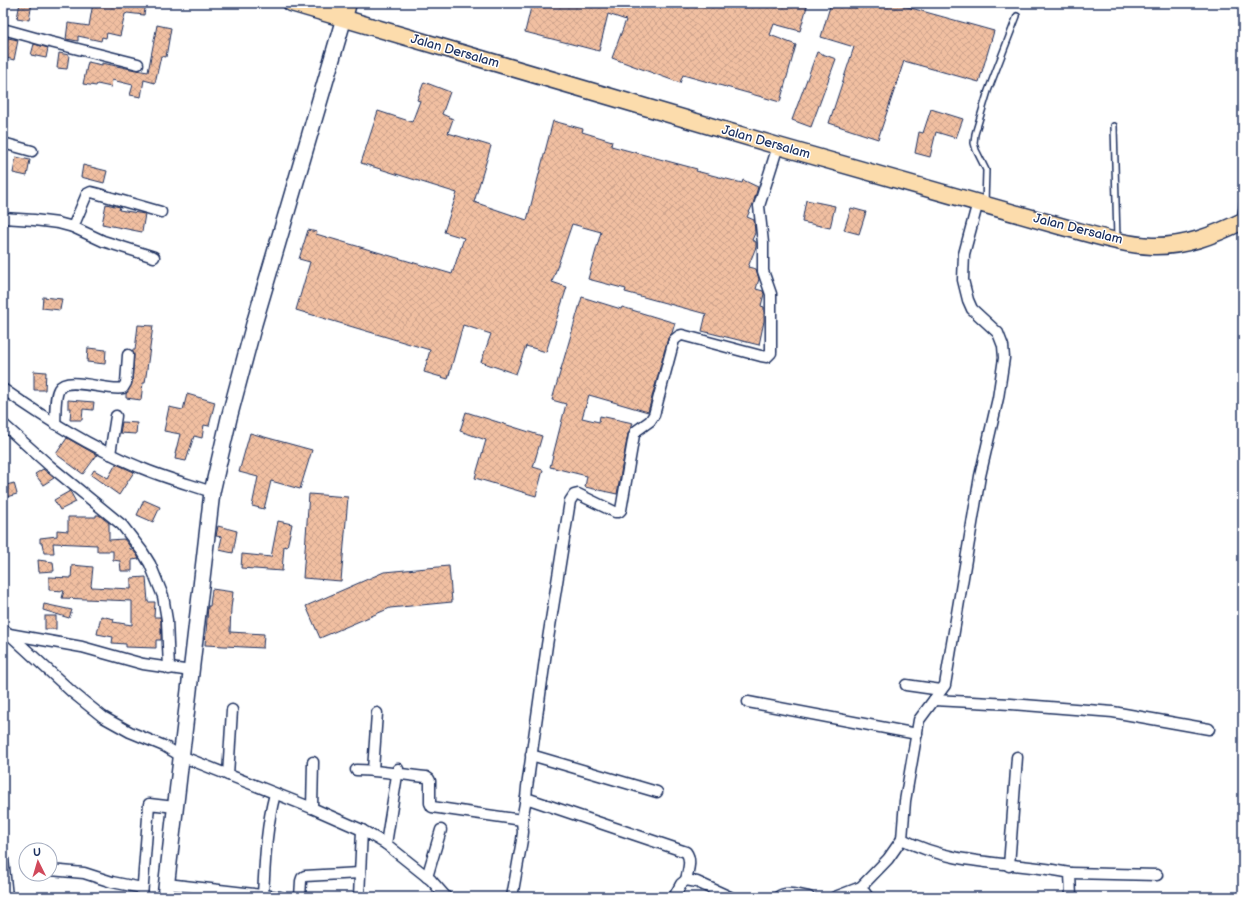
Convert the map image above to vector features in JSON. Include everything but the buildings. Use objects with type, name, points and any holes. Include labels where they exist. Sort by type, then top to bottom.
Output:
[{"type":"main road","name":"Jalan Dersalam","points":[[291,3],[346,11],[778,146],[1067,228],[1117,240],[1151,246],[1186,243],[1208,237],[1241,222]]},
{"type":"main road","points":[[166,890],[212,492],[229,418],[254,324],[346,11]]},
{"type":"street","points":[[3,28],[50,42],[138,64]]},
{"type":"street","points":[[3,143],[32,151]]},
{"type":"street","points":[[512,897],[522,840],[522,820],[531,755],[570,501],[574,495],[578,494],[615,512],[619,512],[621,510],[634,435],[636,431],[650,421],[654,415],[674,340],[679,336],[682,335],[761,356],[767,357],[771,354],[771,294],[763,271],[764,243],[759,206],[778,146]]},
{"type":"street","points":[[73,227],[88,193],[95,193],[161,212]]},
{"type":"street","points":[[835,897],[861,887],[888,859],[902,839],[905,801],[919,720],[945,685],[980,476],[998,398],[1004,358],[1003,346],[998,333],[972,309],[963,280],[964,254],[981,204]]},
{"type":"street","points":[[3,218],[50,221],[73,227],[96,239],[154,257]]},
{"type":"street","points":[[55,424],[57,396],[64,384],[76,383],[115,389],[123,388],[126,383],[128,355]]},
{"type":"street","points":[[4,392],[55,424],[110,454],[139,467],[212,492]]},
{"type":"street","points":[[110,454],[116,416]]},
{"type":"street","points":[[3,424],[50,466],[122,526],[142,550],[150,564],[163,596],[167,620],[169,668]]},
{"type":"street","points":[[6,632],[82,647],[143,664],[191,671]]},
{"type":"street","points":[[6,632],[72,692],[103,717],[130,732],[164,746],[181,756],[312,808],[362,830],[386,844],[427,877],[446,897]]},
{"type":"street","points":[[906,685],[941,690]]},
{"type":"street","points":[[934,700],[1113,712],[1209,729]]},
{"type":"street","points":[[748,702],[917,734]]},
{"type":"street","points":[[228,775],[232,710]]},
{"type":"street","points":[[373,770],[377,713]]},
{"type":"street","points":[[531,755],[657,792]]},
{"type":"street","points":[[1009,866],[1017,757]]},
{"type":"street","points":[[312,808],[313,762]]},
{"type":"street","points":[[356,770],[398,772],[426,777],[429,779],[430,803],[435,808],[522,820]]},
{"type":"street","points":[[386,844],[398,772]]},
{"type":"street","points":[[263,895],[267,839],[271,809],[275,794]]},
{"type":"street","points":[[526,798],[686,852],[689,856],[690,862],[686,880],[681,884],[674,897]]},
{"type":"street","points":[[58,871],[84,873],[142,893],[149,804],[175,807]]},
{"type":"street","points":[[359,897],[362,830]]},
{"type":"street","points":[[427,877],[441,830]]},
{"type":"street","points":[[902,839],[915,846],[932,852],[1009,866],[1070,873],[1158,875]]},
{"type":"street","points":[[3,858],[7,897]]},
{"type":"street","points":[[300,897],[301,881],[305,876],[360,873]]},
{"type":"street","points":[[1070,873],[1071,897]]},
{"type":"street","points":[[686,880],[697,882],[730,897]]},
{"type":"street","points":[[861,887],[868,897]]},
{"type":"street","points":[[166,890],[280,897]]},
{"type":"street","points":[[778,897],[779,895],[785,894],[809,897]]},
{"type":"lane","points":[[981,204],[986,170],[976,150],[974,143],[975,134],[988,91],[1017,16]]},
{"type":"lane","points":[[1114,126],[1117,240]]},
{"type":"lane","points":[[1241,222],[1243,202]]}]
